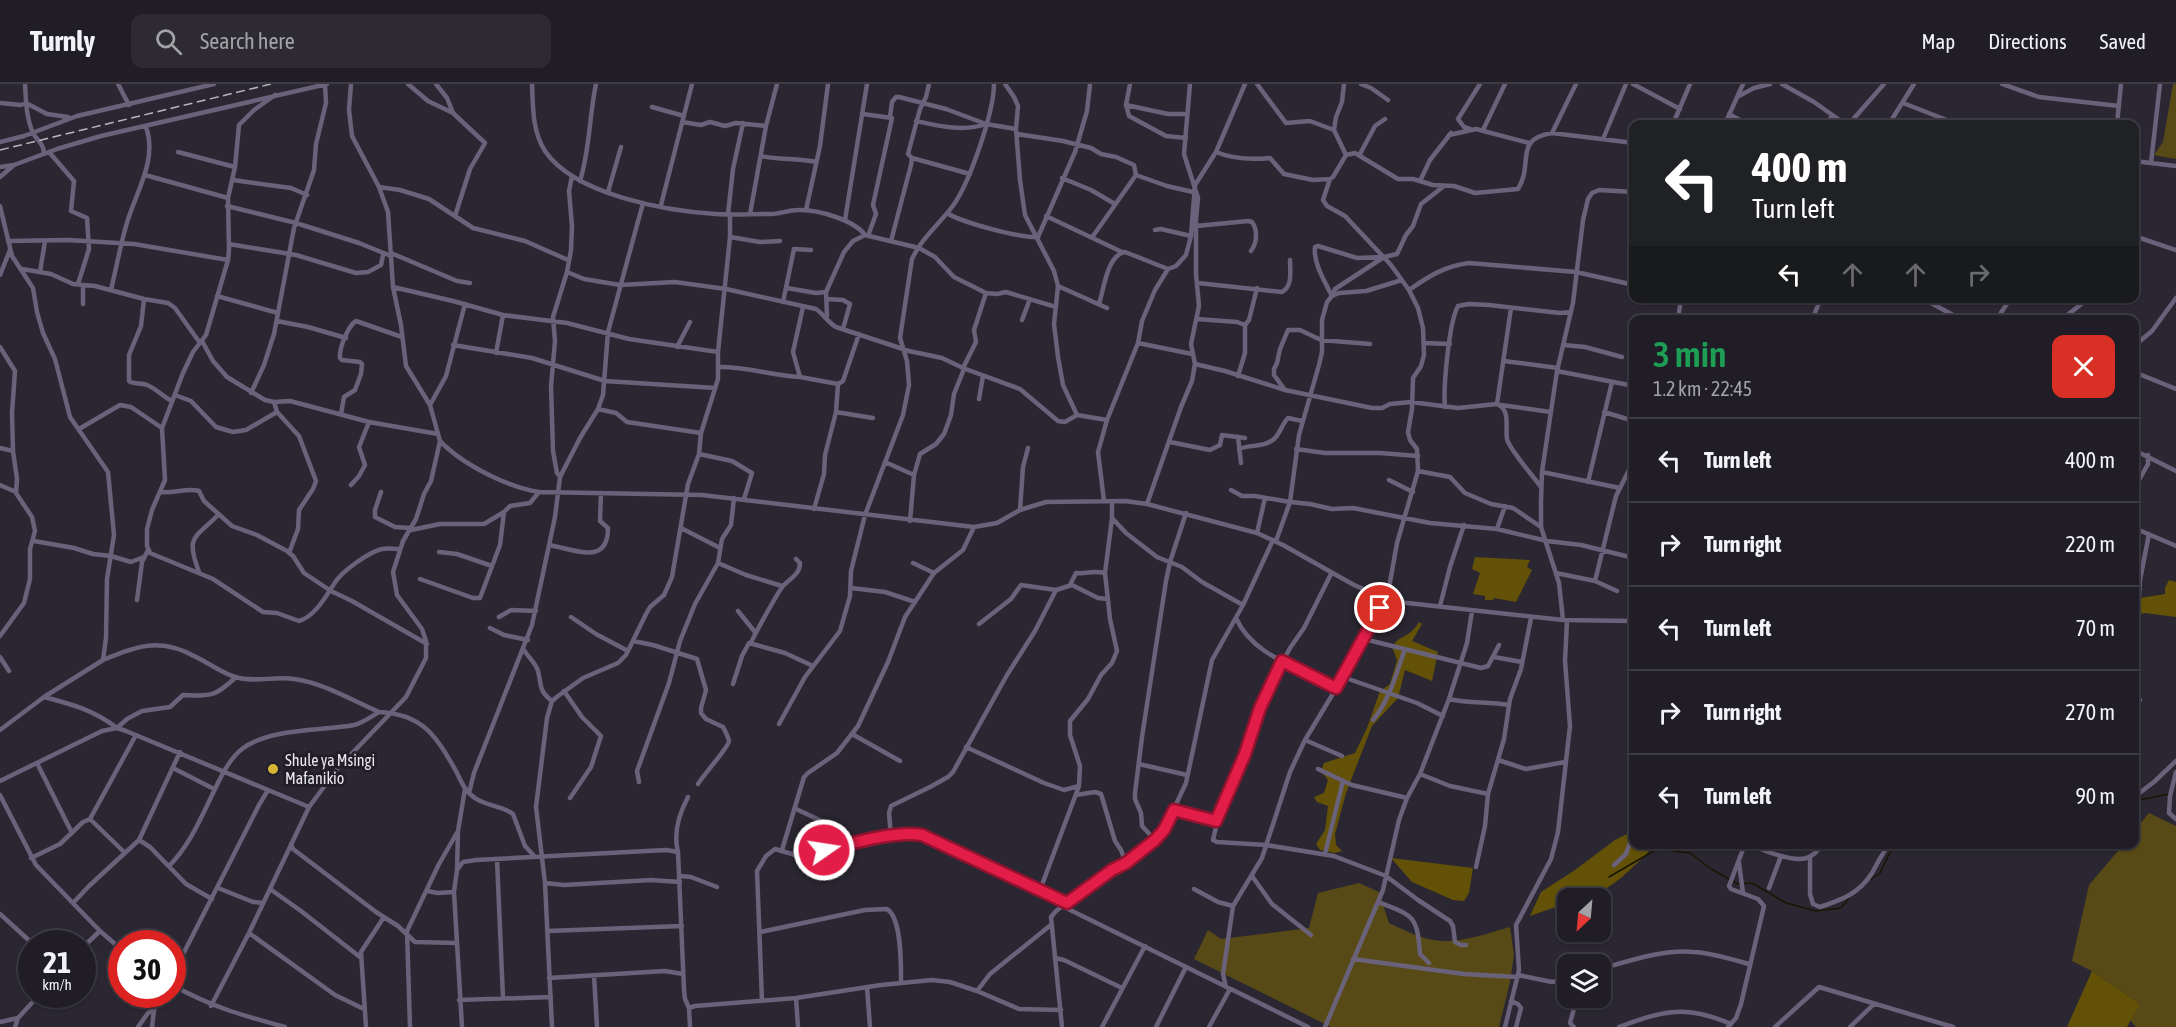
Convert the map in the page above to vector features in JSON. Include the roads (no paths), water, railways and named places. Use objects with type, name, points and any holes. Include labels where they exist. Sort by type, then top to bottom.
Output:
[{"type":"street","points":[[25,84],[26,103],[33,133],[44,146],[46,153],[74,181],[71,211],[87,218],[88,241],[80,285],[83,304]]},
{"type":"street","points":[[118,84],[129,105]]},
{"type":"street","points":[[125,96],[126,84]]},
{"type":"street","points":[[0,142],[33,133],[71,118],[193,87],[214,84]]},
{"type":"street","points":[[0,167],[14,165],[101,136],[326,84],[326,103],[316,144],[314,170],[296,223],[277,321],[267,355],[251,393]]},
{"type":"street","points":[[211,1006],[249,933],[309,807],[338,768],[406,697],[426,658],[427,644],[418,621],[403,604],[394,587],[393,572],[400,549],[431,481],[440,441],[430,405],[406,366],[400,318],[393,287],[388,212],[379,187],[352,136],[349,110],[351,84]]},
{"type":"street","points":[[408,84],[428,101],[453,113],[485,143],[470,169],[455,216]]},
{"type":"street","points":[[435,84],[447,98],[453,113]]},
{"type":"street","points":[[532,84],[533,118],[543,149],[580,181],[643,203],[689,212],[778,214],[806,210],[845,220],[867,235],[919,248],[935,257],[954,277],[986,293],[996,294],[1005,291],[1056,307]]},
{"type":"street","points":[[580,181],[589,144],[596,84]]},
{"type":"street","points":[[661,205],[692,84]]},
{"type":"street","points":[[750,214],[766,126],[777,84]]},
{"type":"street","points":[[806,210],[820,146],[828,84]]},
{"type":"street","points":[[845,220],[867,84]]},
{"type":"street","points":[[929,84],[916,121],[908,154],[912,158],[970,174]]},
{"type":"street","points":[[779,724],[805,677],[838,635],[850,596],[851,571],[865,514],[907,402],[909,385],[907,362],[900,338],[912,259],[957,201],[970,174],[993,98],[994,84]]},
{"type":"street","points":[[1005,84],[1018,106],[1020,180],[1025,215],[1054,271],[1058,286],[1054,332],[1063,385],[1077,415]]},
{"type":"street","points":[[1037,238],[1077,144],[1087,111],[1090,84]]},
{"type":"street","points":[[1130,84],[1126,105],[1129,116],[1166,136],[1186,138]]},
{"type":"street","points":[[1148,504],[1192,381],[1195,364],[1191,344],[1199,306],[1196,226],[1198,204],[1196,185],[1185,162],[1184,154],[1190,84]]},
{"type":"street","points":[[1104,501],[1098,453],[1107,420],[1138,343],[1142,321],[1155,290],[1168,269],[1176,266],[1186,255],[1191,236],[1193,192],[1216,152],[1245,84]]},
{"type":"street","points":[[1257,84],[1286,123],[1310,121],[1334,130]]},
{"type":"street","points":[[1344,84],[1342,102],[1334,130],[1346,155]]},
{"type":"street","points":[[1361,84],[1388,100]]},
{"type":"street","points":[[1480,84],[1458,119],[1464,127],[1529,143]]},
{"type":"street","points":[[1483,130],[1505,84]]},
{"type":"street","points":[[1552,133],[1576,84]]},
{"type":"street","points":[[1603,139],[1626,84]]},
{"type":"street","points":[[1633,84],[1680,109]]},
{"type":"street","points":[[1675,120],[1690,84]]},
{"type":"street","points":[[1727,120],[1743,84]]},
{"type":"street","points":[[1737,97],[1754,88],[1770,84]]},
{"type":"street","points":[[1782,84],[1814,102],[1838,120]]},
{"type":"street","points":[[1853,120],[1884,84]]},
{"type":"street","points":[[1892,120],[1914,84]]},
{"type":"street","points":[[2002,84],[2039,97],[2119,106]]},
{"type":"street","points":[[2117,120],[2121,84]]},
{"type":"street","points":[[2151,163],[2160,84]]},
{"type":"street","points":[[137,600],[144,557],[148,550],[147,529],[152,510],[165,480],[162,428],[191,357],[208,328],[228,260],[227,206],[233,180],[239,125],[249,114],[275,95]]},
{"type":"street","points":[[1093,237],[1136,175],[1134,165],[1130,162],[1077,144],[986,123],[946,109],[896,97],[892,102],[890,130],[873,205],[876,214],[867,235],[853,241],[844,252],[826,292],[828,317],[831,324],[903,348],[942,358],[963,369],[1020,389],[1058,421],[1065,422],[1077,415],[1107,420]]},
{"type":"street","points":[[0,103],[21,105],[26,103],[47,114],[71,118]]},
{"type":"street","points":[[1903,103],[1947,120]]},
{"type":"street","points":[[1126,105],[1168,114],[1186,114]]},
{"type":"street","points":[[651,107],[684,116]]},
{"type":"street","points":[[863,114],[890,117]]},
{"type":"street","points":[[1729,114],[1740,120]]},
{"type":"street","points":[[1829,120],[1832,116]]},
{"type":"street","points":[[1360,154],[1375,126],[1385,118]]},
{"type":"street","points":[[916,121],[963,128],[986,123]]},
{"type":"street","points":[[682,122],[701,125],[710,122],[725,126],[743,123],[766,126]]},
{"type":"street","points":[[552,1027],[545,883],[537,795],[547,718],[552,701],[564,691],[583,678],[618,663],[628,651],[650,607],[664,595],[672,577],[688,484],[699,454],[701,433],[715,388],[726,289],[730,237],[729,214],[734,169],[743,123]]},
{"type":"street","points":[[111,290],[130,214],[145,175],[150,151],[150,140],[146,127]]},
{"type":"street","points":[[1420,181],[1430,160],[1450,134],[1470,129]]},
{"type":"street","points":[[1209,1027],[1228,988],[1223,974],[1233,906],[1252,876],[1266,846],[1290,772],[1305,740],[1343,677],[1385,599],[1397,543],[1418,471],[1417,449],[1410,440],[1408,432],[1412,410],[1413,378],[1422,363],[1425,343],[1420,317],[1409,290],[1384,257],[1346,216],[1327,206],[1323,200],[1323,194],[1330,179],[1346,155],[1355,153],[1395,177],[1454,186],[1475,193],[1518,189],[1529,143],[1534,137],[1552,133],[1629,142]]},
{"type":"street","points":[[608,192],[621,147]]},
{"type":"street","points":[[178,152],[235,166]]},
{"type":"street","points":[[1216,152],[1232,158],[1270,158],[1284,174],[1313,180],[1330,179]]},
{"type":"street","points":[[761,156],[781,160],[794,158],[816,162]]},
{"type":"street","points":[[891,241],[912,158]]},
{"type":"street","points":[[2139,162],[2176,166]]},
{"type":"street","points":[[0,177],[14,165]]},
{"type":"street","points":[[145,175],[228,198]]},
{"type":"street","points":[[1136,175],[1193,192]]},
{"type":"street","points":[[560,477],[557,473],[554,451],[552,364],[555,341],[553,322],[567,272],[572,239],[569,191],[572,176]]},
{"type":"street","points":[[1062,178],[1091,190],[1115,204]]},
{"type":"street","points":[[233,180],[291,188],[307,195]]},
{"type":"street","points":[[1332,296],[1314,254],[1315,247],[1357,258],[1397,254],[1413,226],[1421,204],[1444,186]]},
{"type":"street","points":[[379,187],[400,190],[429,199],[482,231],[525,241],[568,260]]},
{"type":"street","points":[[1505,1027],[1518,976],[1519,954],[1516,925],[1541,881],[1554,851],[1570,715],[1565,620],[1561,592],[1541,527],[1542,472],[1558,370],[1571,312],[1582,220],[1590,195],[1599,190],[1629,192]]},
{"type":"street","points":[[462,1027],[454,892],[458,831],[467,791],[528,640],[549,545],[560,477],[579,438],[598,409],[605,381],[608,332],[643,203]]},
{"type":"street","points":[[0,206],[12,256],[22,269],[35,294],[37,312],[43,333],[55,359],[68,412],[108,472],[114,530],[106,603],[106,638],[103,660]]},
{"type":"street","points":[[227,206],[296,223],[359,243],[383,255],[391,255],[470,284]]},
{"type":"street","points":[[947,213],[960,220],[1037,238]]},
{"type":"street","points":[[1046,216],[1122,252],[1149,260],[1168,269]]},
{"type":"street","points":[[1196,226],[1252,222],[1256,231],[1254,247],[1251,251]]},
{"type":"street","points":[[1155,230],[1161,229],[1191,236]]},
{"type":"street","points":[[730,237],[760,242],[780,241]]},
{"type":"street","points":[[2139,238],[2176,250]]},
{"type":"street","points":[[8,241],[122,243],[228,260]]},
{"type":"street","points":[[40,272],[45,241]]},
{"type":"street","points":[[229,244],[290,254],[362,273],[375,270],[381,265],[383,255]]},
{"type":"street","points":[[0,275],[11,248]]},
{"type":"street","points":[[783,302],[794,249],[811,250]]},
{"type":"street","points":[[1099,304],[1113,260],[1122,252]]},
{"type":"street","points":[[1062,1027],[1053,914],[1112,870],[1126,863],[1164,830],[1187,776],[1212,660],[1243,605],[1275,540],[1290,502],[1296,449],[1322,352],[1321,340],[1327,302],[1335,289],[1384,257]]},
{"type":"street","points":[[1198,283],[1282,292],[1290,284],[1290,260]]},
{"type":"street","points":[[1409,290],[1437,271],[1452,265],[1479,264],[1576,272],[1629,284]]},
{"type":"street","points":[[22,269],[40,272],[80,285],[168,303],[175,308],[223,373],[251,393],[274,402],[290,401],[369,422],[438,434]]},
{"type":"street","points":[[567,272],[584,279],[620,285],[675,282],[726,289],[816,309],[828,317]]},
{"type":"street","points":[[1332,296],[1345,292],[1366,291],[1402,280]]},
{"type":"street","points":[[1058,286],[1107,308]]},
{"type":"street","points":[[393,287],[503,315],[608,332],[629,339],[718,352]]},
{"type":"street","points":[[787,288],[826,292]]},
{"type":"street","points":[[1239,376],[1245,352],[1245,325],[1251,314],[1257,288]]},
{"type":"street","points":[[910,520],[920,454],[936,444],[944,434],[954,407],[954,394],[976,342],[974,330],[986,293]]},
{"type":"street","points":[[217,296],[278,313]]},
{"type":"street","points":[[1022,320],[1029,298]]},
{"type":"street","points":[[2139,342],[2152,331],[2176,298]]},
{"type":"street","points":[[144,299],[142,322],[129,355],[129,381],[150,386],[161,396],[172,401]]},
{"type":"street","points":[[827,299],[843,300],[850,304],[843,329]]},
{"type":"street","points":[[1931,303],[1953,315]]},
{"type":"street","points":[[2067,315],[2083,303]]},
{"type":"street","points":[[430,405],[446,376],[465,304]]},
{"type":"street","points":[[1445,407],[1444,385],[1454,317],[1458,306],[1469,304],[1560,313],[1571,312]]},
{"type":"street","points":[[800,377],[793,352],[803,307]]},
{"type":"street","points":[[1511,308],[1499,405],[1507,417],[1509,444],[1541,487]]},
{"type":"street","points":[[1560,313],[1568,322]]},
{"type":"street","points":[[496,353],[503,315]]},
{"type":"street","points":[[1197,319],[1237,322],[1245,325]]},
{"type":"street","points":[[277,321],[346,338]]},
{"type":"street","points":[[341,414],[342,400],[355,390],[362,368],[360,362],[340,357],[340,351],[351,324],[356,321],[402,337]]},
{"type":"street","points":[[677,347],[690,322]]},
{"type":"street","points":[[1285,390],[1274,372],[1288,330],[1300,330],[1321,340],[1370,344]]},
{"type":"street","points":[[718,367],[838,384],[843,381],[859,334]]},
{"type":"street","points":[[1138,343],[1192,354]]},
{"type":"street","points":[[1425,343],[1450,344]]},
{"type":"street","points":[[453,345],[532,358],[605,381],[715,388]]},
{"type":"street","points":[[1564,345],[1585,347],[1622,357]]},
{"type":"street","points":[[0,347],[15,371],[12,412],[16,492],[34,522],[34,541],[30,549],[30,579],[24,603],[0,636]]},
{"type":"street","points":[[1504,361],[1629,385]]},
{"type":"street","points":[[1195,364],[1285,390],[1372,408],[1411,402],[1458,408],[1499,405],[1551,412]]},
{"type":"street","points":[[2139,374],[2176,390]]},
{"type":"street","points":[[979,399],[983,376]]},
{"type":"street","points":[[1588,482],[1612,382]]},
{"type":"street","points":[[814,509],[824,474],[825,455],[836,412],[838,384]]},
{"type":"street","points":[[175,395],[191,401],[213,424],[228,432],[246,430],[277,412]]},
{"type":"street","points":[[274,402],[277,412],[299,436],[316,481],[299,510],[298,529],[289,553]]},
{"type":"street","points":[[79,429],[120,405],[131,407],[162,428]]},
{"type":"street","points":[[598,409],[616,413],[627,422],[701,433]]},
{"type":"street","points":[[836,412],[873,418]]},
{"type":"street","points":[[1604,412],[1629,420]]},
{"type":"street","points":[[1239,449],[1264,445],[1271,441],[1288,418],[1302,421]]},
{"type":"street","points":[[351,485],[360,476],[365,465],[359,447],[369,422]]},
{"type":"street","points":[[1170,442],[1210,450],[1220,446],[1222,435],[1245,438]]},
{"type":"street","points":[[1238,437],[1241,463]]},
{"type":"street","points":[[440,441],[450,451],[504,482],[518,488],[539,492],[702,495],[974,528],[997,523],[1020,510],[1040,503],[1125,501],[1148,504],[1257,533],[1275,540],[1331,574],[1385,599],[1532,618],[1629,621]]},
{"type":"street","points":[[0,448],[13,451]]},
{"type":"street","points":[[1020,510],[1023,467],[1028,448]]},
{"type":"street","points":[[1296,449],[1325,453],[1418,456]]},
{"type":"street","points":[[2139,452],[2176,471]]},
{"type":"street","points":[[699,454],[732,461],[752,472],[744,500]]},
{"type":"street","points":[[2139,480],[2148,464],[2148,455]]},
{"type":"street","points":[[2148,464],[2156,460]]},
{"type":"street","points":[[885,462],[915,475]]},
{"type":"street","points":[[1594,581],[1620,488],[1629,469]]},
{"type":"street","points":[[1418,471],[1446,475],[1466,493],[1491,504],[1505,506],[1524,514],[1541,527]]},
{"type":"street","points":[[1542,472],[1620,488]]},
{"type":"street","points":[[1625,476],[1629,477]]},
{"type":"street","points":[[1389,480],[1413,492]]},
{"type":"street","points":[[0,485],[16,492]]},
{"type":"street","points":[[160,492],[170,494],[190,490],[199,491],[204,501],[232,526],[257,535],[289,553],[304,573],[331,591],[427,644]]},
{"type":"street","points":[[1231,490],[1242,496],[1310,504],[1332,509],[1364,510],[1430,523],[1497,529],[1629,557]]},
{"type":"street","points":[[381,492],[375,517],[395,527],[411,529],[445,523],[481,525],[510,506],[530,503],[539,492]]},
{"type":"street","points":[[549,545],[584,552],[598,552],[602,549],[608,528],[600,521],[601,493]]},
{"type":"street","points":[[639,782],[637,771],[669,683],[676,653],[696,604],[718,564],[722,539],[731,525],[734,498]]},
{"type":"street","points":[[1257,533],[1265,498]]},
{"type":"street","points":[[1040,890],[1079,786],[1080,766],[1070,735],[1071,718],[1088,699],[1101,675],[1112,663],[1117,651],[1110,619],[1106,573],[1112,501]]},
{"type":"street","points":[[1497,529],[1505,506]]},
{"type":"street","points":[[420,579],[479,599],[502,540],[504,512]]},
{"type":"street","points":[[199,572],[191,547],[193,541],[219,513]]},
{"type":"street","points":[[1155,840],[1142,826],[1142,813],[1135,799],[1170,562],[1186,513]]},
{"type":"street","points":[[1112,518],[1136,542],[1157,557],[1182,567],[1202,582],[1243,605]]},
{"type":"street","points":[[1440,606],[1464,525]]},
{"type":"street","points":[[681,528],[720,548]]},
{"type":"street","points":[[782,850],[804,777],[830,759],[852,734],[875,692],[901,623],[934,573],[963,550],[974,528]]},
{"type":"street","points":[[2139,530],[2176,546]]},
{"type":"street","points":[[2139,596],[2149,534]]},
{"type":"street","points":[[34,541],[131,562],[144,557]]},
{"type":"street","points":[[148,550],[223,584],[263,612],[277,613],[295,621],[309,616],[339,578],[373,552],[400,549]]},
{"type":"street","points":[[439,552],[457,554],[492,566]]},
{"type":"street","points":[[751,644],[755,632],[765,620],[782,586],[800,570],[801,563],[796,559]]},
{"type":"street","points":[[913,563],[934,573]]},
{"type":"street","points":[[718,564],[782,586]]},
{"type":"street","points":[[979,624],[1011,599],[1021,585],[1056,590],[1070,585],[1076,573],[1092,571],[1106,573]]},
{"type":"street","points":[[1556,573],[1594,581],[1617,591]]},
{"type":"street","points":[[1331,574],[1304,628],[1282,661],[1260,708],[1245,754],[1216,821],[1213,840],[1325,854],[1386,876],[1450,921],[1455,942],[1466,945]]},
{"type":"street","points":[[1070,585],[1098,598],[1108,599]]},
{"type":"street","points":[[851,588],[885,592],[915,602]]},
{"type":"street","points":[[891,836],[889,813],[892,803],[915,795],[948,777],[957,766],[1056,590]]},
{"type":"street","points":[[499,617],[511,610],[536,611]]},
{"type":"street","points":[[738,611],[755,632]]},
{"type":"street","points":[[1325,1027],[1378,902],[1395,831],[1449,699],[1472,611]]},
{"type":"street","points":[[571,617],[628,651]]},
{"type":"street","points":[[1236,618],[1243,631],[1263,651],[1336,688]]},
{"type":"street","points":[[1476,867],[1485,826],[1488,794],[1532,618]]},
{"type":"street","points":[[489,628],[504,635],[528,640]]},
{"type":"street","points":[[1364,639],[1460,664],[1486,667],[1494,657],[1499,645]]},
{"type":"street","points":[[633,641],[697,659],[706,690],[700,708],[701,713],[706,719],[723,727],[729,740],[727,747],[698,784]]},
{"type":"street","points":[[733,684],[749,643],[784,653],[813,666]]},
{"type":"street","points":[[0,730],[44,697],[103,660],[135,648],[163,645],[186,651],[236,677],[301,680],[329,689],[379,712],[415,720],[425,726],[450,760],[467,791],[484,803],[511,812],[518,824],[525,846],[535,857]]},
{"type":"street","points":[[1373,720],[1390,694],[1406,649]]},
{"type":"street","points":[[524,650],[538,670],[539,685],[542,691],[552,701]]},
{"type":"street","points":[[0,657],[9,671]]},
{"type":"street","points":[[1494,657],[1522,662]]},
{"type":"street","points":[[0,781],[102,731],[117,728],[127,719],[142,711],[170,707],[183,694],[206,697],[214,694],[236,677]]},
{"type":"street","points":[[1343,677],[1417,703],[1443,716]]},
{"type":"street","points":[[564,691],[582,717],[601,736],[591,767],[570,798]]},
{"type":"street","points":[[44,697],[83,707],[117,728],[309,807]]},
{"type":"street","points":[[1449,699],[1469,704],[1509,705]]},
{"type":"street","points":[[169,866],[191,839],[223,772],[236,755],[250,744],[279,735],[353,725],[379,712]]},
{"type":"street","points":[[852,734],[900,761]]},
{"type":"street","points":[[32,858],[60,844],[90,819],[136,735]]},
{"type":"street","points":[[1305,740],[1342,756]]},
{"type":"street","points":[[966,747],[1064,790],[1079,786]]},
{"type":"street","points":[[73,903],[139,840],[180,752]]},
{"type":"street","points":[[1498,760],[1526,769],[1565,762]]},
{"type":"street","points":[[2139,793],[2176,761]]},
{"type":"street","points":[[38,762],[72,833]]},
{"type":"street","points":[[1139,764],[1187,776]]},
{"type":"street","points":[[173,768],[214,789]]},
{"type":"street","points":[[1318,768],[1343,781],[1407,798]]},
{"type":"street","points":[[2176,772],[2169,807],[2170,815],[2176,819]]},
{"type":"street","points":[[1420,774],[1450,786],[1488,794]]},
{"type":"street","points":[[1325,854],[1343,781]]},
{"type":"street","points":[[186,949],[268,790]]},
{"type":"street","points":[[1076,795],[1095,792],[1101,794],[1114,841],[1121,850],[1126,863]]},
{"type":"street","points":[[0,795],[32,858],[108,938]]},
{"type":"street","points":[[688,797],[676,830],[683,974],[690,1027]]},
{"type":"street","points":[[762,1001],[757,871],[772,849],[816,861],[824,850],[828,834],[828,824],[796,809]]},
{"type":"street","points":[[1174,810],[1216,821]]},
{"type":"street","points":[[90,819],[124,852]]},
{"type":"street","points":[[410,1027],[406,934],[442,858],[458,831]]},
{"type":"street","points":[[824,850],[891,836],[917,834],[932,838],[1040,890],[1064,905],[1308,1027]]},
{"type":"street","points":[[139,840],[150,847],[186,884],[212,899]]},
{"type":"street","points":[[291,844],[293,849],[398,926],[415,942]]},
{"type":"street","points":[[1614,865],[1626,854],[1629,845]]},
{"type":"street","points":[[1619,1027],[1644,1018],[1684,1011],[1702,1014],[1730,1026],[1736,1018],[1764,906],[1761,901],[1731,889],[1729,883],[1744,849]]},
{"type":"street","points":[[1761,849],[1781,856],[1802,859],[1810,857],[1818,849]]},
{"type":"street","points":[[1810,857],[1810,894],[1813,903],[1820,907],[1856,892],[1870,877],[1887,849]]},
{"type":"street","points":[[457,870],[468,861],[666,850],[678,852]]},
{"type":"street","points":[[1769,888],[1781,856]]},
{"type":"street","points":[[497,859],[503,998]]},
{"type":"street","points":[[1738,861],[1743,893]]},
{"type":"street","points":[[1252,876],[1272,904],[1311,935]]},
{"type":"street","points":[[545,883],[564,885],[690,877],[717,887]]},
{"type":"street","points":[[218,888],[254,902],[263,903]]},
{"type":"street","points":[[1194,889],[1218,902],[1233,906]]},
{"type":"street","points":[[270,890],[360,957]]},
{"type":"street","points":[[427,891],[454,892]]},
{"type":"street","points":[[1378,902],[1410,915],[1418,933],[1420,954],[1429,963]]},
{"type":"street","points":[[760,932],[865,910],[887,909],[894,916],[896,926],[902,965],[901,982]]},
{"type":"street","points":[[0,914],[18,930]]},
{"type":"street","points":[[366,1027],[360,957],[367,941],[384,917]]},
{"type":"street","points":[[977,991],[990,974],[1052,924]]},
{"type":"street","points":[[547,932],[682,926]]},
{"type":"street","points":[[96,935],[100,931]]},
{"type":"street","points":[[249,933],[335,995],[364,1009]]},
{"type":"street","points":[[408,945],[415,942],[458,943]]},
{"type":"street","points":[[1102,1027],[1145,946]]},
{"type":"street","points":[[1611,966],[1681,951],[1705,953],[1749,964]]},
{"type":"street","points":[[1055,958],[1064,960],[1122,988]]},
{"type":"street","points":[[1353,959],[1464,974],[1518,976],[1557,981]]},
{"type":"street","points":[[1156,1027],[1186,967]]},
{"type":"street","points":[[549,978],[665,971],[683,974]]},
{"type":"street","points":[[594,975],[597,1027]]},
{"type":"street","points":[[689,1008],[796,998],[918,980],[941,981],[977,991],[1019,1009],[1060,1010]]},
{"type":"street","points":[[867,987],[870,1027]]},
{"type":"street","points":[[1775,1027],[1819,987],[1953,1027]]},
{"type":"street","points":[[186,993],[211,1006],[233,1014],[285,1027]]},
{"type":"street","points":[[459,1000],[551,997]]},
{"type":"street","points":[[796,998],[798,1027]]},
{"type":"street","points":[[1511,1001],[1521,1008],[1516,1027]]},
{"type":"street","points":[[1850,1027],[1874,1004]]},
{"type":"street","points":[[0,1022],[9,1022],[18,1018],[27,1008]]},
{"type":"street","points":[[1572,1026],[1571,1018],[1574,1008]]},
{"type":"street","points":[[138,1027],[153,1010]]},
{"type":"street","points":[[152,1027],[153,1010]]},
{"type":"street","points":[[15,1027],[18,1018]]},
{"type":"waterway","points":[[2139,800],[2169,794]]},
{"type":"waterway","points":[[1609,877],[1657,849],[1690,853],[1711,869],[1738,884],[1752,883],[1786,903],[1816,911],[1841,908],[1849,898]]},
{"type":"waterway","points":[[1871,879],[1880,873],[1892,849]]},
{"type":"railway","points":[[0,150],[271,84]]},
{"type":"place","name":"Shule ya Msingi Mafanikio","points":[[273,769]]}]
